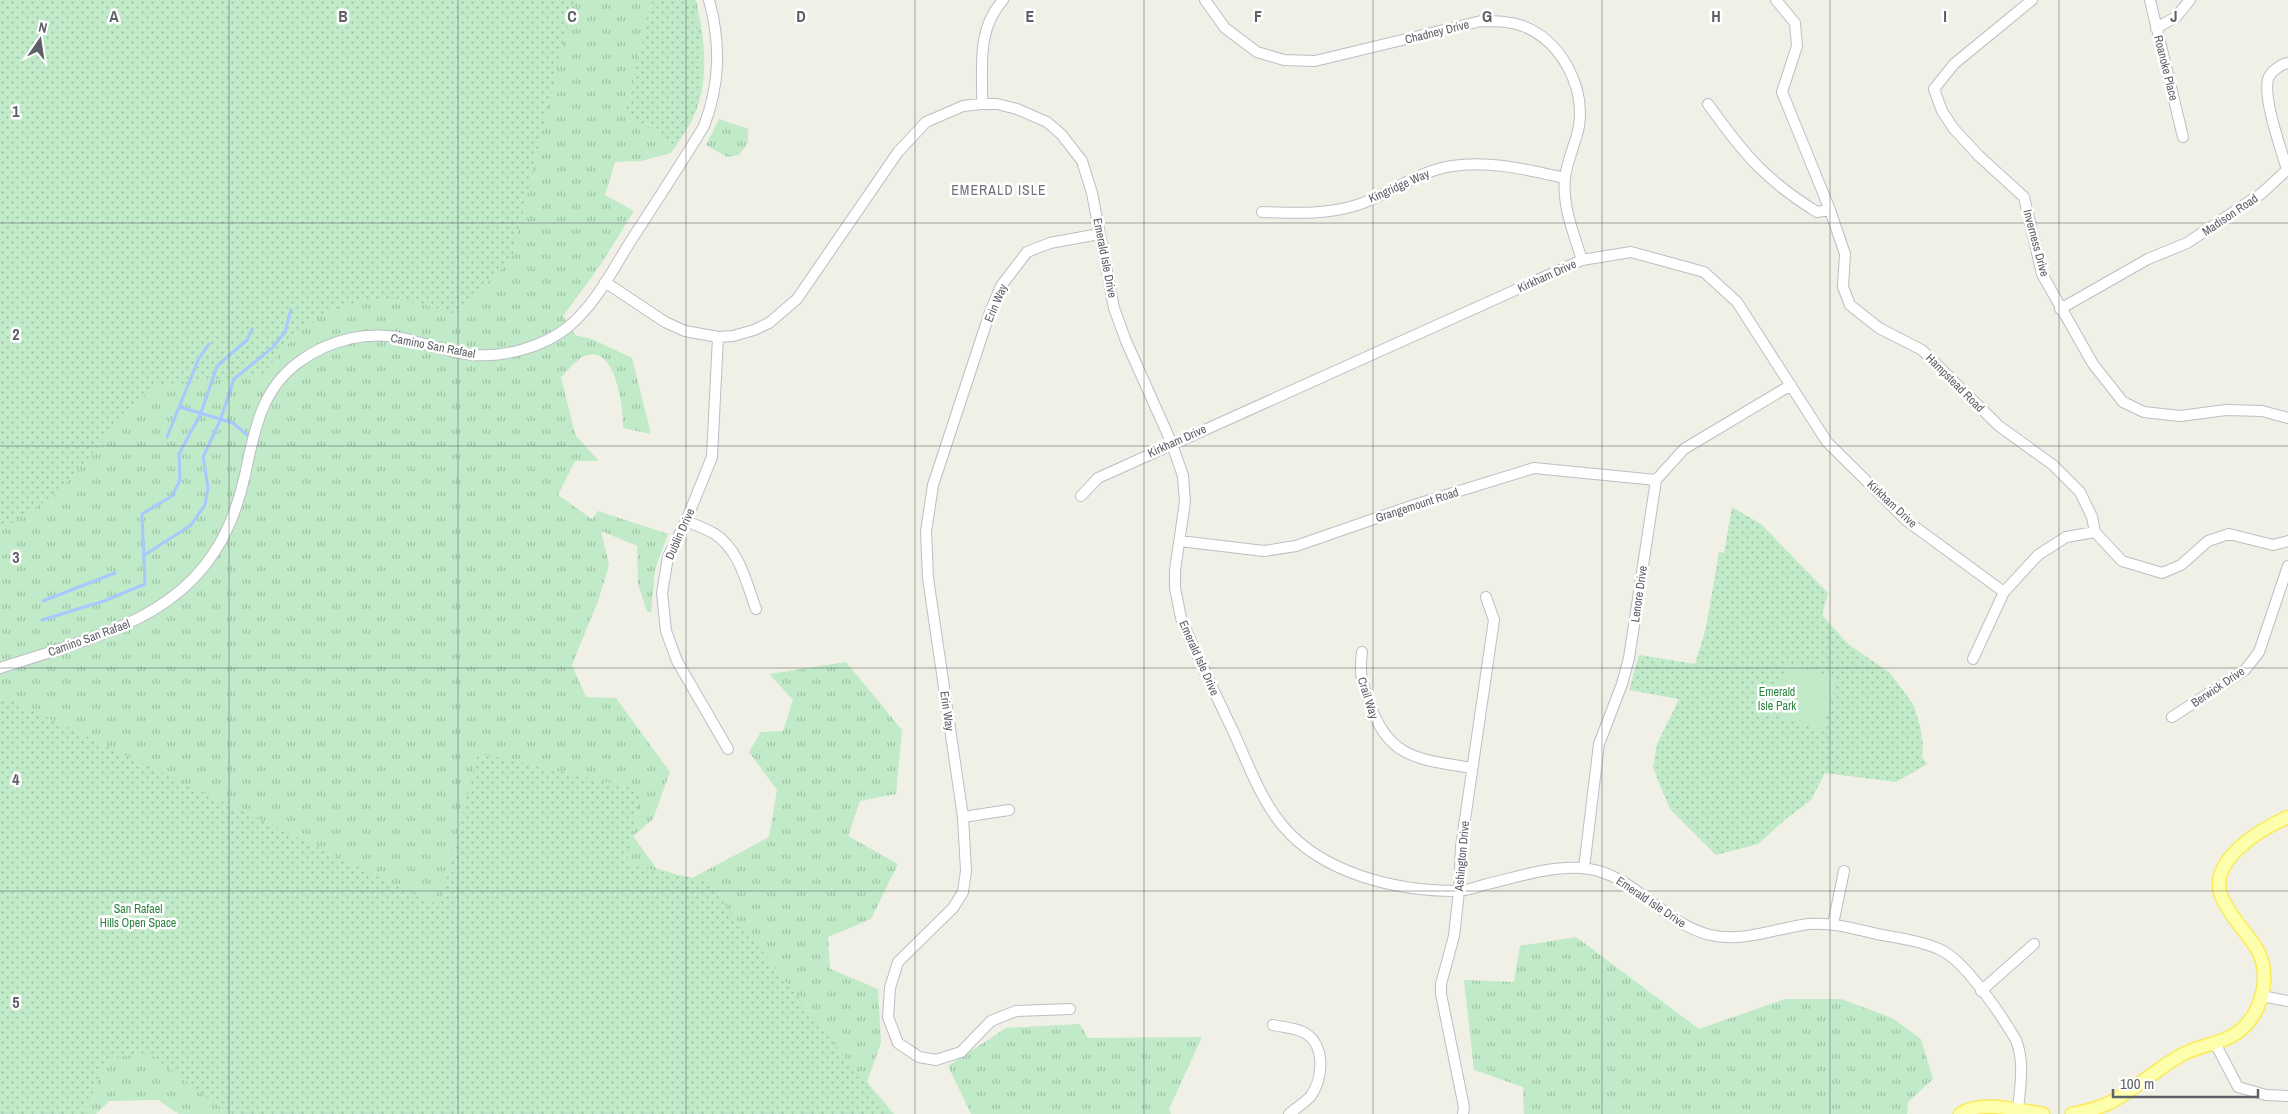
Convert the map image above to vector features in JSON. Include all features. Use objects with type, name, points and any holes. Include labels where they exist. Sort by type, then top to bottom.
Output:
[{"type":"main road","points":[[2072,1114],[2109,1103],[2179,1056],[2197,1047],[2215,1043],[2234,1034],[2243,1028],[2253,1016],[2262,996],[2263,970],[2259,953],[2234,919],[2221,896],[2221,879],[2226,864],[2241,846],[2251,837],[2288,818]]},
{"type":"main road","points":[[1960,1114],[1970,1109],[1982,1107],[2043,1114]]},
{"type":"street","name":"Camino San Rafael","points":[[0,668],[129,624],[163,606],[194,578],[220,542],[233,515],[261,408],[279,380],[299,361],[320,348],[339,340],[363,336],[404,338],[475,355],[512,352],[540,344],[569,326],[594,300],[695,141],[709,112],[717,79],[718,61],[715,28],[709,0]]},
{"type":"street","points":[[982,104],[982,42],[984,31],[993,13],[1003,0]]},
{"type":"street","name":"Chadney Drive","points":[[1205,0],[1225,28],[1257,52],[1284,60],[1314,61],[1481,21],[1503,21],[1524,27],[1549,43],[1568,66],[1576,84],[1580,101],[1579,125],[1565,178],[1567,211],[1582,260]]},
{"type":"street","name":"Hampstead Road","points":[[1776,0],[1795,24],[1797,46],[1782,92],[1830,210],[1845,254],[1844,287],[1850,305],[1879,328],[1922,350],[1999,426],[2053,465],[2080,492],[2092,517],[2095,532],[2122,561],[2162,573],[2181,565],[2208,541],[2229,534],[2273,544],[2288,541]]},
{"type":"street","name":"Inverness Drive","points":[[2032,0],[1954,64],[1934,89],[1942,111],[1954,129],[1979,156],[2024,197],[2042,274],[2093,364],[2123,402],[2144,412],[2180,416],[2226,410],[2262,411],[2288,418]]},
{"type":"street","name":"Roanoke Place","points":[[2150,0],[2184,137]]},
{"type":"street","points":[[2156,28],[2176,17],[2190,0]]},
{"type":"street","name":"Madison Road","points":[[2060,308],[2148,259],[2187,243],[2262,193],[2288,170],[2266,94],[2268,77],[2282,64],[2288,62]]},
{"type":"street","name":"Emerald Isle Drive","points":[[605,282],[670,324],[696,334],[718,337],[733,336],[754,330],[784,313],[797,299],[898,152],[926,122],[942,113],[963,106],[982,104],[996,104],[1034,115],[1061,134],[1082,161],[1092,193],[1114,308],[1126,340],[1172,444],[1183,476],[1185,490],[1175,588],[1181,618],[1258,786],[1282,826],[1297,841],[1336,867],[1358,875],[1396,884],[1425,889],[1460,891],[1544,870],[1584,868],[1610,875],[1629,885],[1671,918],[1690,929],[1710,935],[1726,938],[1741,937],[1811,924],[1833,924],[1922,943],[1944,951],[1961,964],[2011,1032],[2021,1052],[2022,1068],[2018,1110]]},
{"type":"street","points":[[1708,104],[1741,150],[1768,177],[1818,212],[1830,210]]},
{"type":"street","name":"Kingridge Way","points":[[1262,212],[1329,212],[1357,205],[1430,171],[1469,164],[1501,165],[1565,178]]},
{"type":"street","name":"Erin Way","points":[[1070,1009],[1016,1011],[990,1021],[961,1052],[936,1060],[919,1057],[898,1043],[888,1017],[890,988],[898,962],[954,908],[964,892],[966,871],[963,816],[928,578],[926,532],[934,485],[989,315],[1001,286],[1027,252],[1050,243],[1099,234]]},
{"type":"street","name":"Kirkham Drive","points":[[1081,496],[1098,478],[1582,260],[1631,252],[1704,272],[1738,302],[1827,442],[1901,514],[2004,592]]},
{"type":"street","name":"Dublin Drive","points":[[718,337],[714,447],[710,466],[668,557],[662,593],[666,631],[677,661],[728,749]]},
{"type":"street","points":[[1656,480],[1684,450],[1790,386]]},
{"type":"street","name":"Grangemount Road","points":[[1180,541],[1264,552],[1296,546],[1414,505],[1534,468],[1656,480]]},
{"type":"street","name":"Lenore Drive","points":[[1584,868],[1599,744],[1622,684],[1629,658],[1656,480]]},
{"type":"street","points":[[686,520],[715,534],[727,544],[738,559],[756,609]]},
{"type":"street","points":[[1973,659],[2004,592],[2038,555],[2066,537],[2095,532]]},
{"type":"street","name":"Berwick Drive","points":[[2172,717],[2245,670],[2259,652],[2288,566]]},
{"type":"street","name":"Ashington Drive","points":[[1463,1114],[1464,1107],[1441,994],[1441,984],[1454,936],[1460,891],[1461,847],[1494,620],[1486,597]]},
{"type":"street","name":"Crail Way","points":[[1362,652],[1359,674],[1376,723],[1389,740],[1405,753],[1423,760],[1472,768]]},
{"type":"street","points":[[963,816],[1009,810]]},
{"type":"street","points":[[1833,924],[1844,871]]},
{"type":"street","points":[[1981,991],[2034,944]]},
{"type":"street","points":[[2262,996],[2288,1001]]},
{"type":"street","points":[[1273,1025],[1304,1032],[1316,1044],[1322,1064],[1318,1083],[1310,1097],[1288,1114]]},
{"type":"street","points":[[2215,1043],[2238,1087],[2266,1095],[2288,1096]]},
{"type":"green space","points":[[0,0],[696,0],[704,47],[704,78],[697,109],[690,124],[671,153],[641,161],[615,162],[605,195],[634,211],[599,267],[563,316],[575,335],[592,339],[632,358],[651,434],[623,428],[619,392],[609,366],[602,357],[593,354],[581,358],[561,377],[577,437],[599,461],[575,461],[558,495],[592,519],[598,511],[668,534],[655,569],[651,613],[647,611],[638,585],[637,546],[601,531],[609,565],[598,601],[572,665],[586,697],[616,698],[670,772],[653,819],[633,836],[656,868],[690,879],[769,837],[777,790],[749,752],[761,732],[783,731],[793,700],[769,674],[846,662],[902,730],[896,794],[860,801],[848,836],[898,864],[871,919],[828,937],[830,969],[878,989],[881,1043],[867,1082],[894,1114],[179,1114],[158,1100],[109,1101],[96,1114],[0,1114]]},
{"type":"green space","points":[[0,0],[574,0],[512,258],[457,314],[401,300],[379,299],[358,302],[339,308],[305,328],[276,358],[264,375],[152,386],[57,493],[0,531]]},
{"type":"green space","points":[[653,0],[691,0],[700,39],[702,75],[699,93],[694,111],[676,146],[625,112]]},
{"type":"green space","points":[[719,119],[748,129],[748,143],[739,155],[727,157],[706,145]]},
{"type":"green space","name":"Emerald Isle Park","points":[[1732,507],[1761,524],[1828,593],[1822,615],[1848,644],[1890,673],[1914,706],[1923,744],[1922,756],[1927,764],[1896,782],[1825,773],[1811,800],[1758,844],[1716,855],[1670,809],[1653,768],[1657,744],[1679,699],[1629,690],[1639,655],[1695,664],[1706,628],[1719,552],[1724,553]]},
{"type":"green space","points":[[1787,663],[1837,678],[1822,730],[1771,714]]},
{"type":"green space","name":"San Rafael Hills Open Space","points":[[0,695],[440,906],[478,753],[642,790],[626,864],[707,881],[889,1114],[229,1114],[148,1053],[107,1059],[84,1114],[0,1114]]},
{"type":"green space","points":[[1576,937],[1699,1029],[1785,999],[1841,999],[1892,1018],[1921,1039],[1933,1079],[1908,1102],[1907,1114],[1524,1114],[1523,1087],[1474,1070],[1464,980],[1514,982],[1520,946]]},
{"type":"green space","points":[[1080,1024],[1088,1038],[1202,1037],[1169,1109],[1171,1114],[971,1114],[948,1066],[1006,1028]]},
{"type":"waterway","points":[[143,556],[191,525],[205,505],[208,487],[203,457],[220,421],[234,379],[272,348],[285,332],[291,310]]},
{"type":"waterway","points":[[42,620],[104,601],[145,584],[142,514],[172,496],[180,480],[179,454],[201,413],[217,366],[247,340],[252,329]]},
{"type":"waterway","points":[[167,437],[199,358],[209,344]]},
{"type":"waterway","points":[[180,407],[233,423],[252,439]]},
{"type":"waterway","points":[[43,601],[115,573]]},
{"type":"district","name":"EMERALD ISLE","points":[[999,190]]}]
